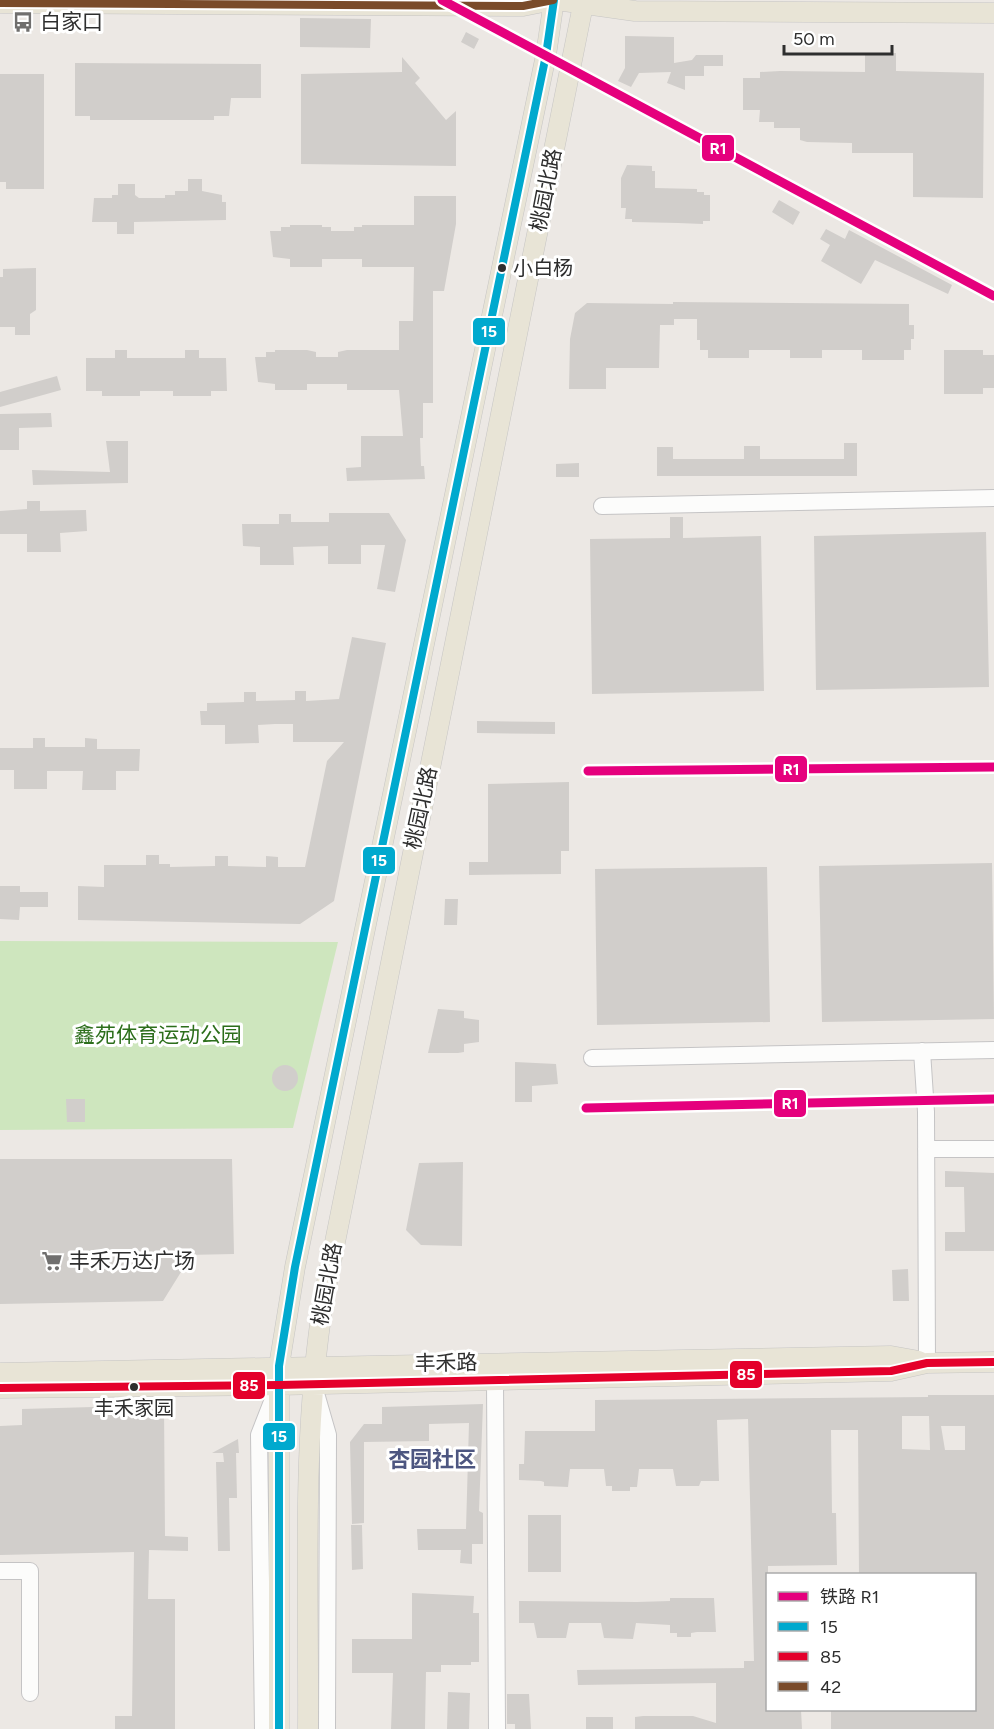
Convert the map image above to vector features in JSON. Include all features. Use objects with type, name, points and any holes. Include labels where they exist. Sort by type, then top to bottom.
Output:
[{"type":"main road","points":[[0,3],[523,6],[555,0],[635,10],[994,13]]},
{"type":"main road","name":"桃园北路","points":[[274,1726],[279,1376],[294,1267],[544,66],[555,0]]},
{"type":"main road","name":"桃园北路","points":[[308,1725],[308,1522],[313,1375],[324,1297],[583,2]]},
{"type":"main road","name":"丰禾路","points":[[0,1388],[279,1376],[891,1356],[927,1363]]},
{"type":"main road","name":"丰禾路","points":[[313,1375],[495,1380],[891,1371],[927,1363],[994,1362]]},
{"type":"main road","name":"丰禾路","points":[[0,1373],[279,1376]]},
{"type":"street","points":[[602,506],[994,498]]},
{"type":"street","points":[[592,1058],[994,1050]]},
{"type":"street","points":[[922,1051],[926,1149],[927,1363]]},
{"type":"street","points":[[926,1149],[994,1149]]},
{"type":"street","points":[[313,1375],[328,1435],[327,1729]]},
{"type":"street","points":[[495,1380],[497,1729]]},
{"type":"street","points":[[0,1571],[30,1571],[30,1693]]},
{"type":"green space","name":"鑫苑体育运动公园","points":[[0,941],[338,942],[293,1128],[0,1130]]},
{"type":"building","points":[[300,18],[371,19],[370,48],[300,47]]},
{"type":"building","points":[[466,32],[479,39],[474,49],[461,42]]},
{"type":"building","points":[[625,36],[674,37],[674,63],[692,60],[696,55],[723,55],[723,66],[704,66],[704,76],[685,76],[685,90],[667,83],[671,72],[639,73],[631,87],[618,81],[625,68]]},
{"type":"building","points":[[865,53],[896,53],[896,71],[984,73],[983,198],[913,197],[913,153],[852,153],[852,143],[807,142],[800,140],[800,128],[774,128],[774,122],[759,122],[760,110],[743,110],[743,78],[760,78],[760,72],[780,71],[865,72]]},
{"type":"building","points":[[402,57],[420,78],[415,83],[446,120],[456,111],[456,166],[301,164],[301,74],[402,72]]},
{"type":"building","points":[[75,63],[261,64],[261,98],[231,98],[229,116],[214,116],[214,120],[90,120],[90,116],[75,116]]},
{"type":"building","points":[[0,74],[44,74],[44,189],[6,189],[6,182],[0,182]]},
{"type":"building","points":[[627,165],[652,166],[652,171],[655,171],[655,188],[697,189],[697,192],[710,195],[710,221],[703,221],[703,224],[632,222],[632,219],[625,219],[626,208],[621,208],[621,178]]},
{"type":"building","points":[[188,179],[202,179],[202,191],[222,195],[222,202],[226,202],[226,220],[134,222],[134,234],[117,234],[117,222],[92,222],[94,198],[112,198],[112,195],[118,195],[118,184],[135,184],[135,195],[139,198],[165,198],[165,195],[175,195],[175,191],[188,191]]},
{"type":"building","points":[[414,196],[456,196],[456,224],[444,291],[433,291],[433,403],[423,403],[423,438],[420,438],[421,466],[424,466],[425,479],[347,481],[346,468],[361,467],[361,436],[403,436],[399,390],[347,390],[347,384],[307,384],[307,390],[275,390],[275,384],[258,382],[255,357],[266,357],[266,352],[275,352],[275,350],[307,350],[316,352],[316,357],[338,357],[338,352],[347,350],[399,350],[399,321],[413,321],[414,267],[362,267],[362,259],[322,259],[322,267],[290,267],[290,259],[273,257],[270,231],[281,231],[281,227],[290,227],[290,225],[322,225],[322,227],[331,227],[331,231],[354,231],[354,227],[362,227],[362,225],[414,225]]},
{"type":"building","points":[[779,200],[800,212],[793,225],[772,212]]},
{"type":"building","points":[[826,229],[845,239],[849,230],[952,285],[948,294],[875,260],[861,284],[821,261],[830,245],[820,239]]},
{"type":"building","points":[[36,268],[36,310],[30,314],[30,335],[15,335],[15,327],[0,327],[0,277],[3,277],[3,269]]},
{"type":"building","points":[[673,302],[909,304],[909,325],[914,325],[914,339],[911,339],[911,350],[904,350],[904,360],[862,360],[862,350],[822,350],[822,358],[790,358],[790,350],[749,350],[749,358],[708,358],[708,350],[700,350],[700,340],[697,340],[697,319],[674,319],[674,325],[660,325],[659,368],[606,368],[606,389],[569,389],[570,339],[575,313],[587,303],[673,304]]},
{"type":"building","points":[[115,350],[127,350],[127,358],[185,358],[185,350],[199,350],[199,358],[226,358],[227,391],[211,391],[211,396],[173,396],[173,391],[140,391],[140,396],[102,396],[102,391],[86,391],[86,358],[115,358]]},
{"type":"building","points":[[944,350],[983,350],[983,355],[994,355],[994,388],[983,388],[983,394],[944,394]]},
{"type":"building","points":[[57,376],[61,390],[0,407],[0,392]]},
{"type":"building","points":[[51,413],[52,427],[19,428],[19,450],[0,450],[0,414]]},
{"type":"building","points":[[106,441],[128,441],[128,483],[33,485],[32,470],[110,472]]},
{"type":"building","points":[[844,443],[857,443],[857,476],[657,476],[657,447],[673,447],[673,459],[744,459],[744,446],[760,446],[760,459],[844,459]]},
{"type":"building","points":[[579,463],[579,477],[556,477],[556,464]]},
{"type":"building","points":[[27,501],[40,501],[40,511],[86,510],[87,531],[60,533],[61,552],[27,552],[27,534],[0,534],[0,511],[27,509]]},
{"type":"building","points":[[329,513],[389,513],[406,540],[395,592],[377,589],[385,545],[361,545],[361,564],[328,564],[328,546],[293,547],[294,565],[260,565],[260,547],[243,546],[242,524],[279,524],[279,514],[291,514],[291,522],[329,522]]},
{"type":"building","points":[[670,517],[683,517],[683,538],[761,536],[764,691],[592,694],[590,539],[670,538]]},
{"type":"building","points":[[986,532],[989,687],[816,690],[814,536]]},
{"type":"building","points":[[352,637],[386,643],[334,901],[300,924],[78,920],[78,886],[104,887],[104,865],[146,865],[146,855],[159,855],[159,864],[170,864],[170,867],[215,866],[215,856],[228,856],[228,866],[266,867],[266,856],[278,857],[278,867],[305,867],[327,761],[344,742],[293,742],[293,724],[275,724],[258,725],[259,743],[225,744],[225,725],[201,725],[200,711],[207,711],[207,703],[244,702],[244,692],[256,692],[256,701],[295,700],[295,691],[306,691],[306,701],[339,699]]},
{"type":"building","points":[[477,721],[555,722],[555,734],[477,733]]},
{"type":"building","points":[[33,738],[45,738],[45,747],[85,747],[85,738],[97,739],[97,749],[140,749],[139,771],[116,771],[116,790],[82,790],[83,771],[47,771],[47,789],[14,789],[14,770],[0,770],[0,748],[33,748]]},
{"type":"building","points":[[569,782],[569,851],[561,851],[561,874],[469,875],[469,862],[488,862],[488,784]]},
{"type":"building","points":[[992,863],[994,1019],[822,1022],[819,866]]},
{"type":"building","points":[[767,867],[770,1022],[597,1025],[595,869]]},
{"type":"building","points":[[0,886],[20,886],[20,892],[48,892],[48,907],[20,907],[19,920],[0,919]]},
{"type":"building","points":[[445,899],[458,899],[457,925],[444,925]]},
{"type":"building","points":[[438,1009],[464,1011],[464,1018],[479,1020],[479,1042],[464,1044],[464,1052],[428,1053]]},
{"type":"building","points":[[515,1062],[556,1064],[558,1084],[532,1086],[532,1102],[515,1102]]},
{"type":"building","points":[[285,1065],[294,1069],[298,1078],[294,1087],[285,1091],[276,1087],[272,1078],[276,1069]]},
{"type":"building","points":[[66,1099],[85,1099],[85,1122],[67,1122]]},
{"type":"building","points":[[0,1159],[232,1159],[234,1254],[186,1255],[186,1264],[163,1301],[0,1304]]},
{"type":"building","points":[[463,1162],[462,1246],[421,1245],[406,1230],[419,1163]]},
{"type":"building","points":[[945,1171],[994,1173],[994,1251],[945,1251],[945,1232],[965,1232],[964,1187],[945,1187]]},
{"type":"building","points":[[908,1269],[909,1301],[893,1301],[892,1270]]},
{"type":"building","points":[[994,1395],[994,1729],[831,1729],[831,1711],[976,1711],[976,1573],[859,1573],[858,1430],[831,1430],[832,1513],[836,1513],[837,1565],[768,1566],[768,1573],[766,1573],[766,1711],[801,1711],[802,1729],[635,1729],[635,1717],[643,1716],[693,1716],[716,1723],[716,1683],[578,1685],[577,1670],[744,1668],[744,1661],[754,1661],[748,1419],[717,1420],[719,1481],[701,1481],[699,1486],[676,1486],[673,1469],[639,1469],[637,1487],[630,1487],[630,1491],[612,1491],[612,1486],[606,1486],[604,1469],[570,1469],[568,1487],[544,1486],[544,1482],[541,1481],[519,1480],[519,1464],[524,1464],[525,1431],[595,1431],[595,1400]],"holes":[[[902,1416],[929,1416],[930,1450],[902,1449]],[[941,1426],[965,1426],[965,1450],[945,1450]]]},
{"type":"building","points":[[483,1404],[479,1511],[483,1513],[483,1544],[472,1544],[472,1564],[460,1563],[461,1550],[418,1550],[417,1529],[466,1529],[469,1423],[429,1424],[429,1441],[364,1442],[364,1523],[352,1524],[350,1442],[364,1424],[382,1424],[382,1407]]},
{"type":"building","points":[[164,1405],[165,1536],[188,1537],[188,1551],[149,1550],[148,1599],[175,1599],[175,1729],[115,1729],[115,1716],[132,1716],[134,1552],[0,1555],[0,1426],[22,1425],[22,1409]]},
{"type":"building","points":[[238,1439],[237,1498],[229,1498],[230,1551],[218,1551],[216,1462],[224,1462],[223,1453],[212,1453]]},
{"type":"building","points":[[528,1515],[561,1515],[561,1572],[528,1572]]},
{"type":"building","points":[[351,1525],[362,1525],[363,1569],[352,1570]]},
{"type":"building","points":[[412,1593],[474,1596],[473,1613],[479,1613],[479,1662],[471,1662],[471,1665],[441,1665],[441,1672],[426,1672],[425,1729],[391,1729],[393,1673],[352,1673],[352,1639],[412,1639]]},
{"type":"building","points":[[670,1598],[714,1598],[716,1632],[697,1632],[691,1633],[691,1637],[677,1637],[677,1633],[670,1633],[670,1625],[636,1623],[633,1639],[604,1638],[601,1623],[569,1623],[566,1638],[537,1638],[534,1623],[519,1623],[519,1601],[637,1602],[670,1601]]},
{"type":"building","points":[[448,1692],[470,1693],[469,1729],[447,1729]]},
{"type":"building","points":[[507,1694],[529,1694],[531,1729],[515,1729],[515,1724],[507,1724]]},
{"type":"building","points":[[586,1717],[613,1717],[613,1729],[586,1729]]},
{"type":"rail line","name":"R1","points":[[442,0],[994,296]]},
{"type":"rail line","name":"R1","points":[[588,771],[994,767]]},
{"type":"rail line","name":"R1","points":[[586,1108],[994,1099]]},
{"type":"transit line","name":"42","points":[[0,3],[523,6],[553,0]]},
{"type":"transit line","name":"15","points":[[279,1729],[279,1366],[295,1267],[546,55],[554,0]]},
{"type":"transit line","name":"85","points":[[0,1388],[279,1385],[891,1371],[927,1363],[994,1362]]},
{"type":"place","name":"白家口","points":[[23,22]]},
{"type":"place","name":"小白杨","points":[[502,268]]},
{"type":"place","name":"丰禾万达广场","points":[[52,1261]]},
{"type":"place","name":"丰禾家园","points":[[134,1387]]},
{"type":"district","name":"杏园社区","points":[[432,1459]]}]
